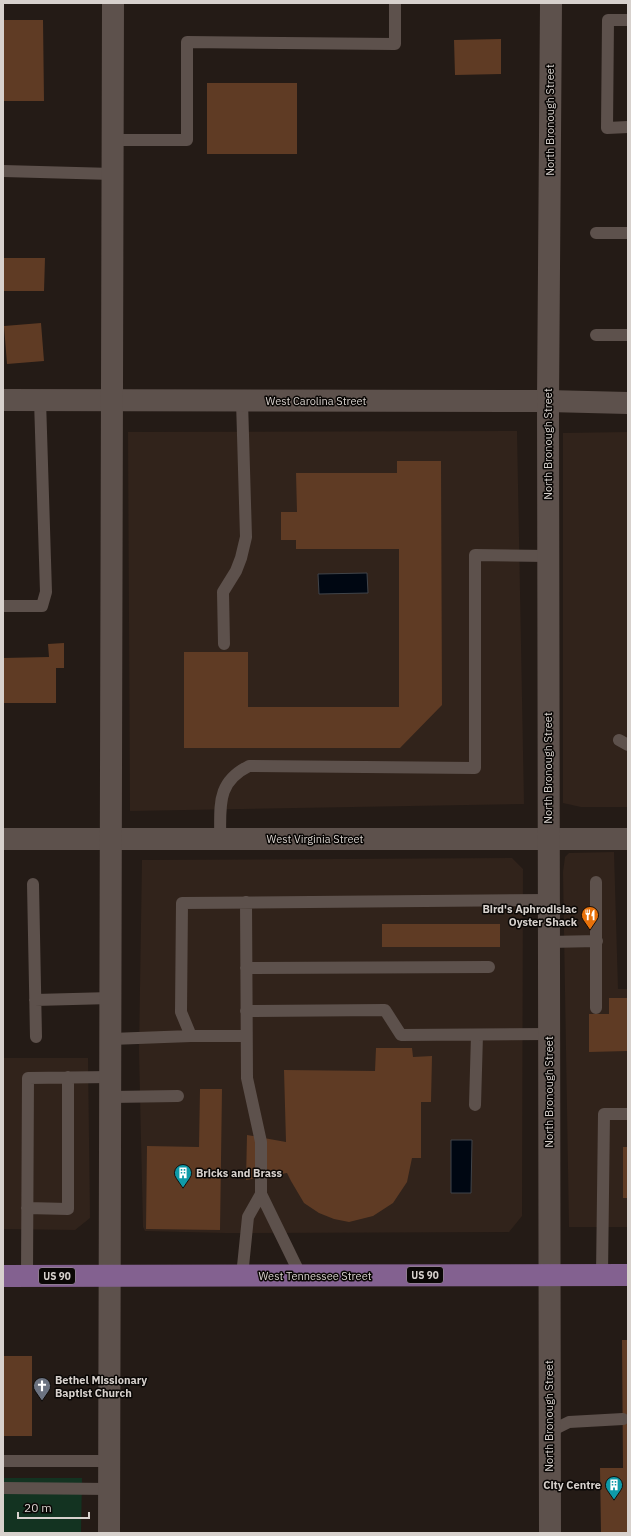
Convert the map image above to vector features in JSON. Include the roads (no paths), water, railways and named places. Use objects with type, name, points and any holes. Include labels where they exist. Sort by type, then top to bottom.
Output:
[{"type":"main road","name":"West Tennessee Street","points":[[3,1276],[628,1275]]},
{"type":"street","points":[[109,1533],[113,3]]},
{"type":"street","name":"North Bronough Street","points":[[550,1533],[548,401],[551,3]]},
{"type":"street","name":"West Carolina Street","points":[[3,400],[548,401],[628,403]]},
{"type":"street","name":"West Virginia Street","points":[[3,839],[628,839]]},
{"type":"lane","points":[[113,140],[187,140],[187,42],[395,44],[395,3]]},
{"type":"lane","points":[[628,20],[608,20],[607,128],[628,127]]},
{"type":"lane","points":[[3,171],[113,174]]},
{"type":"lane","points":[[596,233],[628,233]]},
{"type":"lane","points":[[596,335],[628,335]]},
{"type":"lane","points":[[3,606],[42,606],[46,592],[40,400]]},
{"type":"lane","points":[[224,644],[223,592],[236,570],[241,558],[246,537],[242,401]]},
{"type":"lane","points":[[220,839],[221,796],[227,783],[237,772],[249,766],[475,768],[475,555],[548,556]]},
{"type":"lane","points":[[596,882],[596,1008]]},
{"type":"lane","points":[[33,884],[36,1037]]},
{"type":"lane","points":[[191,1036],[181,1012],[182,903],[549,900]]},
{"type":"lane","points":[[246,902],[247,1078],[261,1142],[261,1194],[301,1276]]},
{"type":"lane","points":[[549,942],[597,941]]},
{"type":"lane","points":[[246,968],[489,967]]},
{"type":"lane","points":[[35,1000],[111,998]]},
{"type":"lane","points":[[246,1011],[385,1010],[401,1036],[549,1034]]},
{"type":"lane","points":[[475,1105],[477,1035]]},
{"type":"lane","points":[[111,1039],[191,1036],[246,1036]]},
{"type":"lane","points":[[27,1208],[68,1209],[68,1077]]},
{"type":"lane","points":[[26,1276],[28,1078],[68,1077],[111,1087],[178,1096]]},
{"type":"lane","points":[[602,1275],[604,1114],[628,1114]]},
{"type":"lane","points":[[242,1276],[248,1217],[261,1194]]},
{"type":"lane","points":[[550,1432],[569,1422],[623,1419]]},
{"type":"lane","points":[[3,1461],[110,1461]]},
{"type":"lane","points":[[3,1488],[110,1488]]},
{"type":"place","name":"Bird's Aphrodisiac Oyster Shack","points":[[590,930]]},
{"type":"place","name":"Bricks and Brass","points":[[183,1188]]},
{"type":"place","name":"Bethel Missionary Baptist Church","points":[[42,1401]]},
{"type":"place","name":"City Centre","points":[[614,1500]]}]
